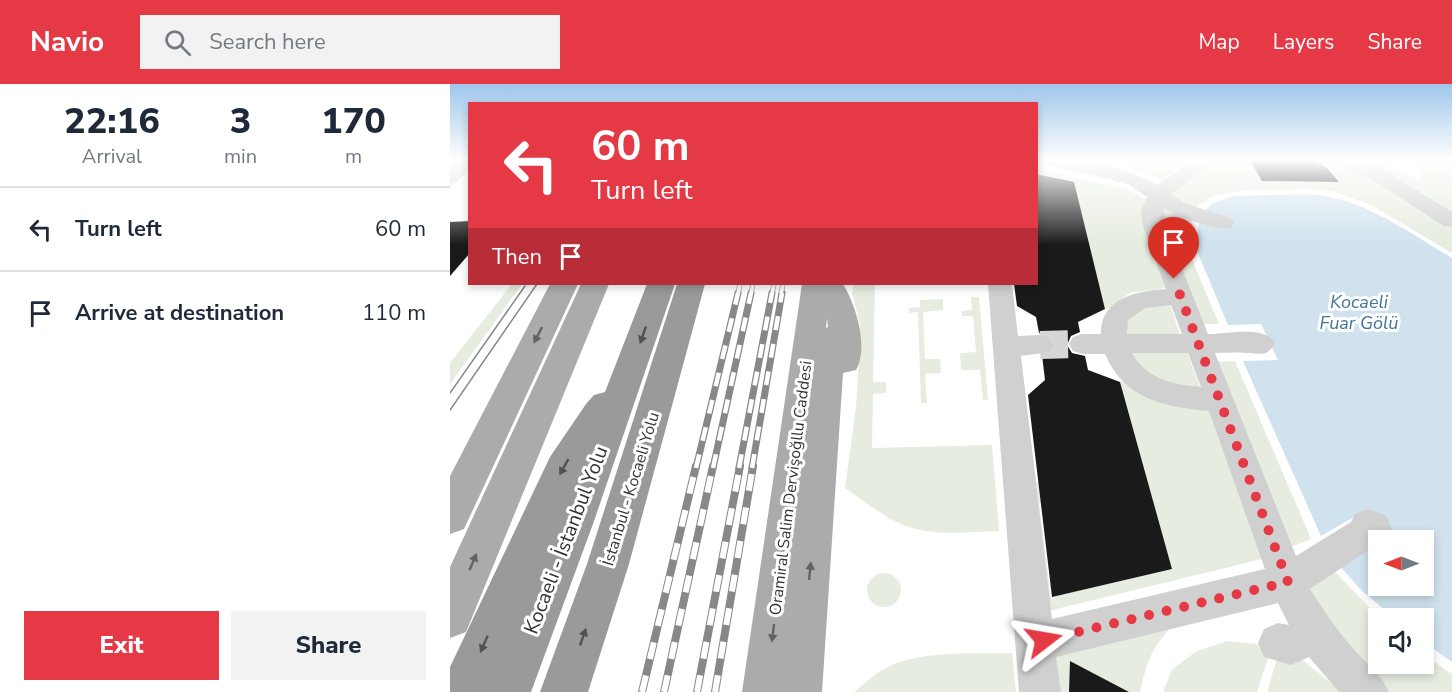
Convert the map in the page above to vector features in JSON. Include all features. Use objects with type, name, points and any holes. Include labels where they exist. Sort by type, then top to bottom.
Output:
[{"type":"highway","name":"Kocaeli - İstanbul Yolu","points":[[507,692],[661,285]]},
{"type":"highway","name":"İstanbul - Kocaeli Yolu","points":[[564,692],[608,564],[691,285]]},
{"type":"highway","points":[[664,380],[699,285]]},
{"type":"highway","points":[[463,692],[562,468],[598,414],[624,387]]},
{"type":"main road","points":[[450,516],[564,285]]},
{"type":"main road","points":[[450,616],[595,285]]},
{"type":"main road","points":[[511,480],[564,409],[615,285]]},
{"type":"main road","name":"Oramiral Salim Dervişoğllu Caddesi","points":[[798,692],[818,489],[827,286]]},
{"type":"main road","name":"Oramiral Salim Dervişoğllu Caddesi","points":[[766,692],[827,286]]},
{"type":"street","points":[[1149,188],[1177,207],[1218,222]]},
{"type":"street","points":[[1166,188],[1158,194],[1152,211],[1154,226],[1288,582],[1316,635],[1339,663],[1368,692]]},
{"type":"street","points":[[1400,188],[1452,221]]},
{"type":"street","points":[[997,287],[1029,346],[1012,413]]},
{"type":"street","points":[[997,287],[1040,692]]},
{"type":"street","points":[[997,287],[1026,692]]},
{"type":"street","points":[[1181,297],[1147,297],[1121,311],[1114,322],[1112,332],[1115,344],[1125,367],[1138,380],[1177,397],[1220,400]]},
{"type":"street","points":[[1083,344],[1254,343]]},
{"type":"street","points":[[1044,640],[1288,582],[1368,531]]},
{"type":"street","points":[[1278,644],[1291,645],[1316,635]]},
{"type":"shaded area","points":[[1075,188],[1121,188],[1146,199],[1143,208],[1167,288],[1129,293],[1112,307],[1105,309]]},
{"type":"shaded area","points":[[1177,188],[1452,188],[1452,253],[1371,205],[1332,191],[1304,189],[1241,191],[1215,195],[1200,204],[1194,212],[1186,245],[1219,324],[1191,324],[1155,206]]},
{"type":"shaded area","points":[[511,285],[521,285],[450,384],[450,363]]},
{"type":"shaded area","points":[[853,285],[875,285],[873,382],[886,382],[886,393],[873,394],[872,448],[992,445],[999,531],[950,533],[913,528],[887,517],[845,488],[856,407],[860,342],[860,324],[852,293]]},
{"type":"shaded area","points":[[971,297],[979,297],[988,400],[983,400],[980,370],[961,370],[960,353],[976,352],[973,316],[962,316],[962,311],[972,310]]},
{"type":"shaded area","points":[[943,299],[943,310],[923,312],[925,359],[940,359],[941,373],[925,374],[927,403],[921,403],[918,312],[909,313],[909,308],[920,307],[920,300]]},
{"type":"shaded area","points":[[1168,299],[1181,338],[1122,339],[1130,310]]},
{"type":"shaded area","points":[[1185,347],[1203,395],[1160,387],[1123,348]]},
{"type":"shaded area","points":[[1235,361],[1311,539],[1277,552],[1205,362]]},
{"type":"shaded area","points":[[1120,381],[1208,403],[1262,559],[1040,613],[1025,397],[1036,482],[1052,482],[1055,502],[1039,503],[1051,597],[1172,569]]},
{"type":"shaded area","points":[[1332,569],[1370,608],[1368,608],[1368,674],[1434,674],[1434,662],[1452,674],[1452,692],[1377,692],[1297,591]]},
{"type":"shaded area","points":[[884,573],[896,578],[901,590],[896,602],[884,607],[872,602],[867,590],[872,578]]},
{"type":"shaded area","points":[[1184,614],[1154,649],[1140,692],[1129,692],[1070,661],[1069,692],[1050,692],[1045,648]]},
{"type":"shaded area","points":[[1227,641],[1272,646],[1257,692],[1163,692],[1172,670],[1195,652]]},
{"type":"shaded area","points":[[1280,648],[1300,658],[1342,692],[1267,692]]},
{"type":"shaded area","points":[[1012,653],[1016,692],[854,692],[882,670],[906,660],[951,654]]},
{"type":"water","name":"Kocaeli Fuar Gölü","points":[[1306,194],[1346,201],[1400,226],[1452,258],[1452,662],[1434,649],[1434,608],[1382,608],[1368,596],[1434,596],[1434,530],[1379,530],[1366,510],[1321,536],[1243,361],[1278,360],[1261,324],[1228,325],[1195,246],[1201,214],[1213,203],[1235,196]]},
{"type":"water","name":"Kocaeli Fuar Gölü","points":[[1368,549],[1368,596],[1360,589],[1339,565]]},
{"type":"building","points":[[1038,188],[1076,188],[1105,309],[1078,322],[1080,332],[1071,336],[1067,345],[1072,353],[1085,356],[1088,370],[1120,382],[1172,569],[1052,597],[1028,395],[1045,380],[1042,355],[1051,353],[1055,344],[1050,336],[1039,333],[1036,317],[1017,306],[1014,285],[1038,285]]},
{"type":"building","points":[[468,221],[468,255],[450,276],[450,222]]},
{"type":"building","points":[[1070,661],[1129,692],[1069,692]]},
{"type":"tunnel","points":[[1040,345],[1082,344]]},
{"type":"tram line","points":[[450,410],[536,285]]},
{"type":"tram line","points":[[450,393],[525,286]]},
{"type":"railway","points":[[738,294],[740,285]]},
{"type":"railway","points":[[751,294],[753,285]]},
{"type":"railway","points":[[772,294],[774,285]]},
{"type":"railway","points":[[781,294],[783,285]]},
{"type":"railway","points":[[696,468],[738,293]]},
{"type":"railway","points":[[713,468],[751,293]]},
{"type":"railway","points":[[739,468],[772,293]]},
{"type":"railway","points":[[752,468],[782,293]]},
{"type":"railway","points":[[642,692],[696,466]]},
{"type":"railway","points":[[664,692],[713,466]]},
{"type":"railway","points":[[697,692],[740,466]]},
{"type":"railway","points":[[715,692],[753,466]]},
{"type":"route","points":[[1044,640],[1288,582],[1174,279]]}]
